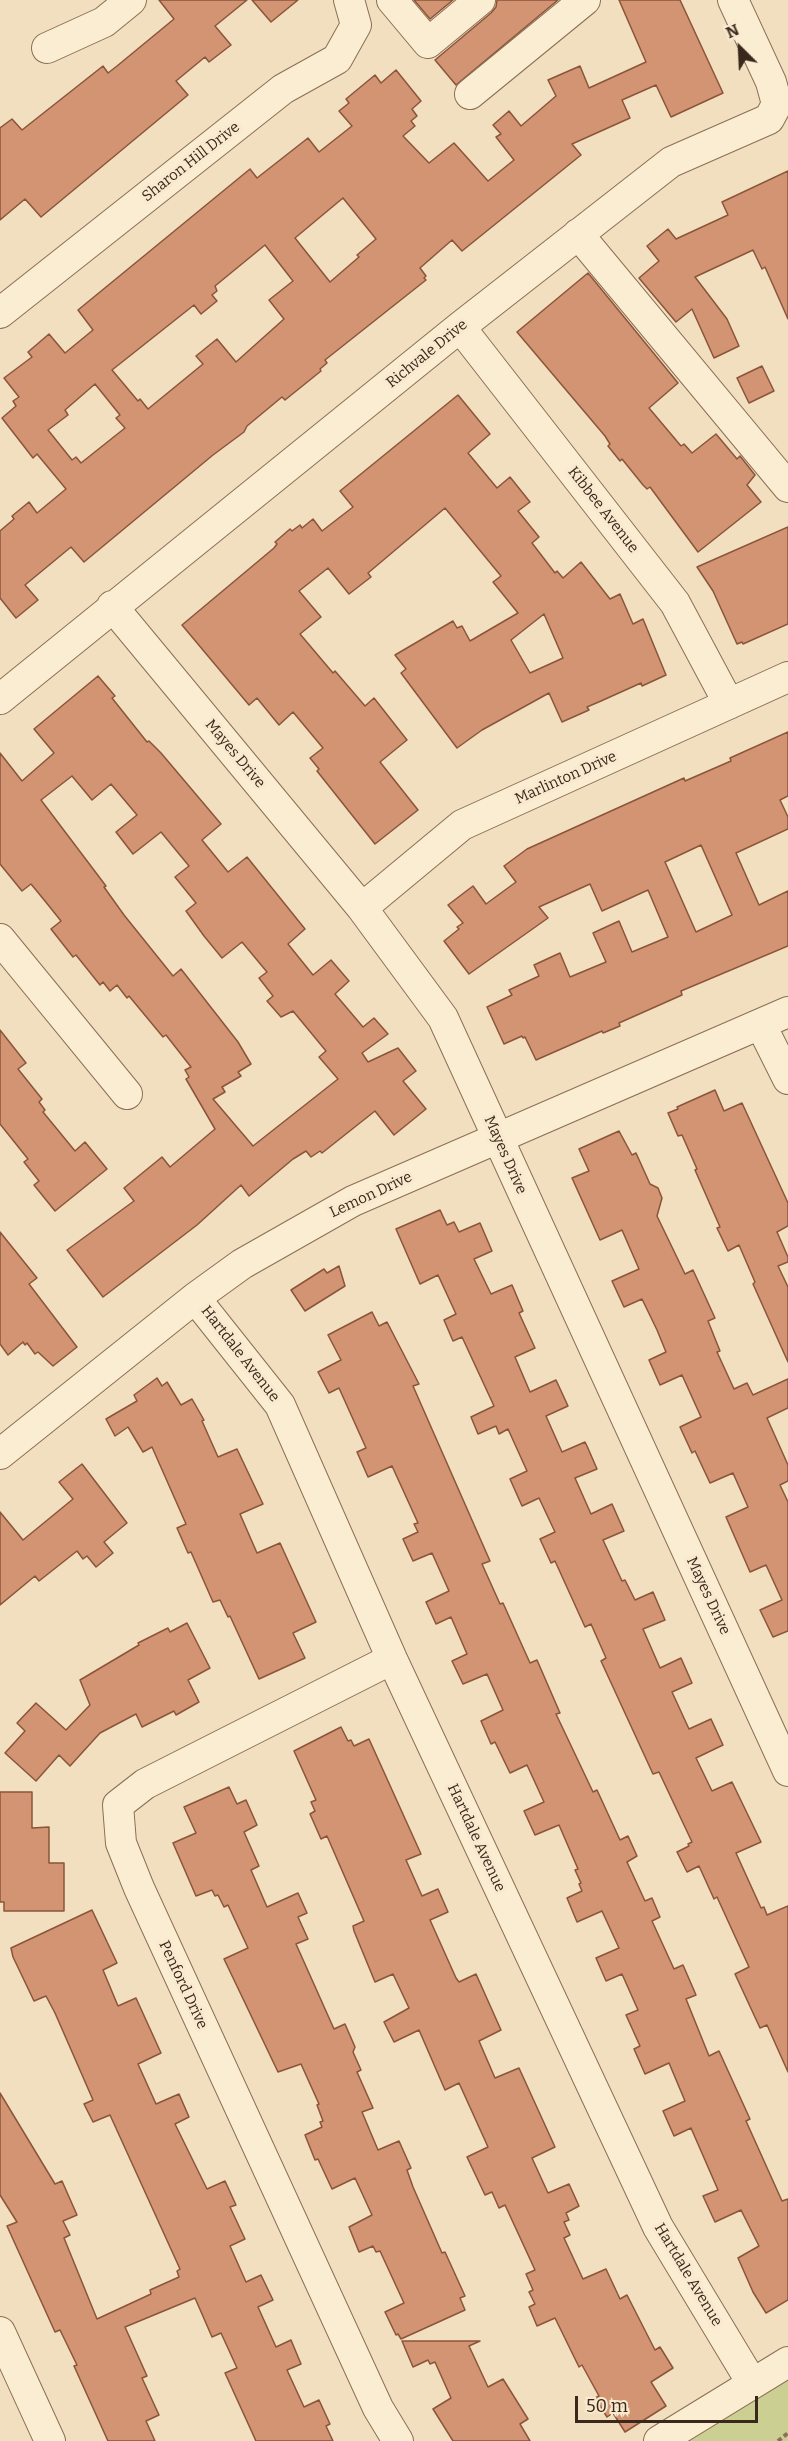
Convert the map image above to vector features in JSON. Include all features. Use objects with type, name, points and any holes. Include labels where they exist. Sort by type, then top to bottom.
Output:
[{"type":"street","points":[[47,48],[104,22],[131,0]]},
{"type":"street","name":"Sharon Hill Drive","points":[[0,313],[283,88],[337,59],[356,26],[349,0]]},
{"type":"street","points":[[392,0],[428,43],[480,0]]},
{"type":"street","points":[[470,94],[585,0]]},
{"type":"street","name":"Richvale Drive","points":[[0,699],[112,606],[460,327],[671,162],[770,119],[777,104],[771,82],[733,0]]},
{"type":"street","points":[[578,234],[788,487]]},
{"type":"street","name":"Kibbee Avenue","points":[[460,327],[675,603],[729,704]]},
{"type":"street","name":"Mayes Drive","points":[[112,606],[362,908],[443,1018],[788,1771]]},
{"type":"street","name":"Marlinton Drive","points":[[362,908],[462,825],[788,677]]},
{"type":"street","points":[[0,939],[127,1094]]},
{"type":"street","name":"Lemon Drive","points":[[5,1440],[242,1264],[353,1201],[788,1012]]},
{"type":"street","points":[[761,1025],[788,1079]]},
{"type":"street","name":"Hartdale Avenue","points":[[195,1298],[280,1405],[392,1659],[658,2227],[752,2383]]},
{"type":"street","name":"Penford Drive","points":[[392,1659],[145,1784],[118,1805],[121,1843],[139,1888],[378,2408],[398,2441]]},
{"type":"street","points":[[2,2343],[50,2441]]},
{"type":"street","points":[[659,2441],[788,2362]]},
{"type":"path","points":[[778,2441],[788,2433]]},
{"type":"green space","points":[[788,2378],[788,2441],[685,2441]]},
{"type":"building","points":[[159,0],[247,0],[215,26],[231,45],[209,62],[205,57],[176,81],[188,95],[41,217],[25,199],[0,220],[0,128],[12,119],[22,130],[103,66],[108,73],[117,66],[174,19]]},
{"type":"building","points":[[252,0],[298,0],[271,22]]},
{"type":"building","points":[[414,0],[453,0],[430,19]]},
{"type":"building","points":[[497,0],[558,0],[456,85],[435,60],[491,13],[496,7]]},
{"type":"building","points":[[619,0],[680,0],[723,93],[671,117],[656,85],[622,100],[630,118],[572,144],[581,155],[462,251],[452,240],[420,268],[426,280],[325,360],[327,363],[320,369],[321,371],[285,400],[282,397],[247,426],[244,432],[84,562],[71,547],[25,585],[38,600],[16,618],[0,598],[0,531],[14,519],[12,516],[29,502],[37,513],[66,489],[37,454],[33,458],[2,418],[16,406],[13,401],[19,397],[4,378],[32,357],[28,352],[49,334],[65,353],[93,330],[78,310],[250,169],[257,178],[308,138],[319,152],[352,126],[339,111],[349,103],[346,99],[375,75],[381,83],[396,70],[421,101],[412,109],[417,116],[411,121],[415,126],[403,136],[429,163],[454,143],[488,181],[514,160],[496,137],[501,134],[493,125],[509,111],[521,126],[556,96],[548,80],[580,66],[589,88],[646,62]],"holes":[[[343,198],[376,239],[330,282],[295,238]],[[265,245],[293,281],[269,300],[284,319],[236,362],[217,339],[196,356],[203,364],[148,409],[140,399],[138,401],[112,370],[194,305],[201,314],[217,301],[212,295],[217,291],[215,286]],[[95,384],[120,415],[116,418],[125,428],[81,463],[76,457],[72,460],[48,430],[68,415],[65,410]]]},
{"type":"building","points":[[788,171],[788,319],[765,267],[762,269],[753,250],[695,277],[727,319],[739,346],[714,358],[692,309],[676,322],[639,278],[659,261],[647,246],[668,229],[676,239],[728,215],[722,202]]},
{"type":"building","points":[[588,273],[678,383],[649,408],[681,446],[684,444],[692,453],[716,434],[737,459],[740,456],[755,475],[747,485],[761,502],[698,552],[650,487],[647,489],[622,459],[620,461],[608,446],[610,444],[605,436],[517,332]]},
{"type":"building","points":[[762,366],[774,391],[749,403],[737,378]]},
{"type":"building","points":[[458,395],[490,434],[468,453],[497,488],[510,477],[530,502],[518,511],[539,537],[532,543],[555,573],[557,571],[563,578],[581,562],[610,599],[620,594],[633,624],[643,619],[666,675],[642,686],[641,683],[587,707],[589,710],[562,722],[549,693],[482,730],[457,748],[401,673],[406,669],[395,655],[453,621],[457,628],[462,626],[470,641],[518,613],[493,582],[501,576],[445,508],[368,573],[371,577],[349,594],[328,568],[299,591],[321,617],[300,634],[365,706],[374,698],[407,740],[380,762],[418,810],[375,844],[317,771],[319,769],[310,758],[323,748],[293,712],[279,725],[257,698],[249,705],[182,625],[274,548],[277,544],[275,542],[290,529],[292,531],[300,525],[302,528],[313,519],[322,531],[353,507],[340,491]],"holes":[[[544,614],[563,658],[530,673],[511,640]]]},
{"type":"building","points":[[788,527],[788,624],[743,644],[742,642],[737,644],[713,591],[697,567]]},
{"type":"building","points":[[98,676],[115,696],[112,698],[147,742],[149,741],[161,753],[221,824],[202,840],[228,872],[247,857],[305,929],[288,944],[313,975],[331,960],[349,981],[335,994],[363,1027],[374,1018],[388,1034],[362,1053],[368,1062],[398,1048],[416,1071],[403,1081],[426,1109],[394,1135],[375,1111],[322,1153],[320,1151],[311,1157],[306,1151],[293,1159],[249,1196],[241,1185],[197,1225],[103,1297],[67,1250],[134,1201],[124,1188],[162,1157],[170,1167],[215,1129],[186,1079],[189,1077],[185,1070],[191,1067],[166,1035],[163,1037],[117,985],[110,991],[103,982],[100,985],[76,955],[73,957],[51,929],[61,921],[31,884],[22,891],[0,864],[0,753],[22,781],[54,753],[34,729]],"holes":[[[72,776],[92,800],[111,784],[137,815],[116,832],[133,854],[161,832],[189,866],[175,877],[196,903],[186,911],[204,936],[222,958],[242,942],[267,972],[259,978],[273,996],[267,1001],[281,1017],[293,1011],[326,1051],[319,1057],[338,1079],[253,1146],[213,1099],[225,1092],[222,1087],[241,1076],[238,1072],[251,1064],[238,1042],[181,969],[173,976],[124,915],[104,887],[106,886],[41,800]]]},
{"type":"building","points":[[788,732],[788,796],[780,800],[788,817],[788,829],[736,853],[759,905],[788,891],[788,946],[681,991],[682,995],[619,1023],[620,1026],[603,1033],[602,1031],[536,1060],[525,1037],[522,1036],[504,1044],[487,1007],[512,995],[509,990],[539,976],[534,965],[560,953],[570,977],[606,962],[593,933],[619,921],[632,952],[668,937],[648,890],[602,911],[590,884],[539,907],[548,918],[469,974],[444,941],[463,923],[448,905],[473,886],[486,904],[516,882],[504,866],[527,849],[684,778],[685,781],[731,761],[730,758]],"holes":[[[701,845],[732,915],[696,932],[665,862]]]},
{"type":"building","points":[[0,1030],[26,1063],[18,1069],[42,1099],[39,1102],[45,1110],[43,1112],[75,1151],[85,1142],[107,1169],[55,1211],[34,1185],[39,1181],[24,1162],[28,1159],[0,1124]]},
{"type":"building","points":[[715,1090],[724,1111],[742,1103],[788,1203],[788,1226],[777,1232],[788,1257],[788,1262],[778,1266],[788,1287],[788,1362],[753,1284],[755,1282],[739,1245],[728,1251],[695,1170],[697,1169],[682,1135],[678,1136],[668,1113]]},
{"type":"building","points":[[619,1131],[632,1155],[636,1153],[650,1184],[658,1188],[662,1198],[657,1216],[685,1274],[693,1270],[715,1318],[708,1321],[720,1351],[717,1352],[734,1389],[747,1383],[753,1395],[788,1379],[788,1408],[767,1418],[788,1465],[788,1481],[780,1485],[788,1502],[788,1631],[773,1637],[760,1610],[782,1600],[766,1565],[750,1572],[726,1517],[748,1507],[733,1473],[710,1483],[695,1451],[692,1453],[680,1427],[701,1417],[682,1375],[660,1385],[649,1360],[666,1352],[657,1330],[642,1299],[624,1307],[612,1281],[639,1269],[622,1230],[600,1240],[572,1178],[589,1171],[579,1149]]},
{"type":"building","points":[[440,1210],[447,1225],[454,1222],[459,1232],[480,1223],[492,1251],[474,1259],[491,1294],[512,1285],[523,1311],[519,1313],[535,1348],[515,1357],[530,1392],[556,1380],[568,1406],[546,1416],[562,1452],[585,1442],[587,1446],[597,1469],[575,1478],[591,1514],[612,1504],[624,1531],[603,1540],[622,1581],[625,1580],[635,1600],[653,1592],[665,1620],[643,1629],[660,1668],[681,1658],[692,1683],[672,1692],[689,1729],[711,1719],[723,1745],[696,1758],[712,1791],[732,1782],[761,1842],[736,1853],[761,1908],[764,1907],[767,1915],[788,1906],[788,2072],[767,2025],[760,2028],[735,1974],[749,1967],[717,1897],[714,1899],[699,1866],[687,1872],[677,1852],[692,1842],[659,1772],[653,1774],[601,1661],[606,1658],[591,1624],[585,1627],[555,1561],[551,1563],[540,1539],[555,1532],[539,1498],[522,1506],[510,1479],[527,1471],[508,1429],[499,1434],[496,1426],[478,1434],[471,1417],[494,1406],[462,1337],[453,1341],[444,1320],[456,1314],[438,1275],[420,1284],[396,1229]]},
{"type":"building","points":[[0,1232],[37,1278],[29,1284],[77,1347],[53,1366],[38,1352],[35,1354],[27,1343],[25,1345],[23,1342],[8,1355],[0,1344]]},
{"type":"building","points":[[339,1266],[345,1286],[305,1311],[291,1290],[324,1269],[327,1273]]},
{"type":"building","points":[[372,1312],[379,1326],[387,1322],[419,1384],[413,1386],[490,1561],[482,1564],[500,1604],[503,1603],[530,1663],[537,1660],[560,1713],[556,1714],[593,1792],[597,1790],[620,1840],[628,1836],[637,1856],[627,1862],[645,1901],[652,1898],[660,1917],[652,1921],[674,1969],[683,1965],[696,1995],[686,1999],[709,2056],[719,2051],[750,2119],[746,2121],[782,2201],[788,2199],[788,2300],[766,2313],[753,2292],[738,2258],[759,2246],[741,2210],[715,2222],[703,2196],[718,2190],[691,2128],[674,2136],[663,2111],[685,2101],[669,2063],[645,2074],[634,2049],[640,2046],[626,2015],[638,2010],[622,1974],[606,1981],[596,1958],[619,1948],[602,1911],[577,1922],[567,1898],[582,1891],[579,1884],[581,1883],[575,1870],[578,1869],[559,1825],[535,1835],[524,1811],[544,1802],[527,1765],[510,1773],[495,1742],[491,1744],[481,1721],[503,1710],[487,1674],[463,1684],[452,1661],[467,1654],[451,1617],[436,1624],[426,1602],[449,1591],[432,1553],[413,1561],[403,1539],[418,1532],[414,1524],[418,1523],[392,1466],[368,1477],[357,1452],[366,1448],[339,1388],[329,1393],[318,1372],[341,1360],[328,1335]]},
{"type":"building","points":[[157,1378],[162,1386],[167,1382],[181,1405],[192,1399],[204,1420],[202,1421],[218,1457],[237,1449],[263,1504],[240,1514],[257,1553],[280,1543],[316,1622],[293,1633],[305,1658],[259,1679],[230,1616],[228,1617],[220,1600],[213,1602],[191,1552],[188,1553],[177,1528],[186,1524],[152,1447],[143,1452],[128,1427],[115,1436],[106,1419],[137,1401],[134,1395]]},
{"type":"building","points":[[82,1464],[127,1523],[104,1542],[113,1553],[96,1567],[87,1556],[83,1559],[77,1551],[39,1581],[35,1576],[0,1605],[0,1512],[23,1540],[73,1499],[59,1482]]},
{"type":"building","points":[[187,1623],[210,1668],[188,1680],[199,1702],[176,1715],[174,1711],[142,1727],[136,1714],[100,1733],[70,1766],[59,1755],[36,1781],[5,1753],[25,1731],[17,1723],[36,1703],[66,1730],[90,1705],[80,1680],[139,1645],[138,1643],[168,1628],[170,1632]]},
{"type":"building","points":[[341,1727],[348,1741],[351,1740],[354,1746],[369,1739],[421,1854],[406,1860],[422,1896],[438,1889],[448,1912],[430,1920],[456,1978],[459,1982],[476,1974],[501,2030],[479,2041],[495,2078],[519,2068],[555,2147],[532,2158],[548,2193],[569,2184],[579,2206],[566,2213],[569,2220],[564,2222],[570,2235],[564,2238],[583,2279],[606,2269],[620,2299],[627,2295],[655,2350],[660,2347],[673,2368],[651,2382],[666,2406],[625,2432],[613,2413],[607,2417],[595,2398],[599,2396],[582,2365],[579,2367],[555,2318],[537,2326],[529,2307],[535,2304],[529,2292],[533,2290],[526,2274],[535,2270],[505,2205],[499,2208],[492,2192],[485,2195],[467,2157],[488,2147],[459,2083],[445,2090],[419,2030],[394,2042],[384,2022],[409,2008],[393,1974],[375,1982],[353,1926],[364,1921],[327,1836],[321,1839],[310,1814],[315,1811],[311,1802],[316,1800],[294,1751]]},
{"type":"building","points":[[229,1787],[237,1804],[246,1800],[257,1825],[244,1832],[259,1866],[251,1870],[267,1907],[298,1893],[307,1913],[298,1917],[308,1939],[296,1944],[334,2029],[345,2024],[355,2047],[353,2052],[361,2070],[357,2072],[373,2108],[362,2112],[378,2150],[399,2141],[411,2168],[407,2170],[413,2187],[442,2253],[445,2252],[465,2296],[460,2298],[465,2310],[401,2339],[398,2334],[396,2335],[385,2312],[404,2303],[380,2251],[376,2252],[373,2246],[359,2252],[349,2227],[372,2215],[355,2178],[332,2189],[318,2159],[315,2160],[305,2135],[322,2127],[320,2122],[323,2121],[317,2105],[319,2104],[301,2064],[278,2072],[224,1959],[248,1948],[228,1905],[224,1907],[218,1895],[215,1896],[212,1890],[196,1896],[173,1843],[196,1833],[184,1807]]},
{"type":"building","points":[[0,1792],[32,1792],[32,1828],[49,1827],[49,1863],[64,1863],[64,1911],[4,1911],[4,1902],[0,1902]]},
{"type":"building","points":[[92,1910],[117,1963],[103,1970],[118,2006],[136,1998],[161,2053],[138,2064],[156,2104],[179,2094],[189,2117],[175,2124],[207,2189],[225,2181],[236,2205],[230,2207],[245,2239],[230,2246],[246,2282],[261,2275],[273,2300],[258,2307],[276,2347],[291,2340],[301,2364],[287,2370],[304,2407],[319,2400],[330,2424],[326,2426],[333,2441],[256,2441],[225,2373],[237,2368],[221,2333],[212,2337],[195,2298],[125,2327],[147,2376],[142,2378],[159,2415],[146,2421],[155,2441],[108,2441],[60,2330],[55,2332],[7,2226],[17,2222],[0,2195],[0,2093],[55,2184],[62,2181],[77,2215],[63,2221],[70,2235],[64,2238],[97,2319],[151,2294],[150,2290],[179,2277],[177,2271],[180,2269],[110,2115],[93,2122],[84,2104],[93,2100],[55,2013],[46,1996],[34,2001],[13,1957],[11,1948]]},
{"type":"building","points":[[402,2341],[480,2341],[469,2346],[488,2387],[503,2379],[528,2419],[520,2424],[530,2441],[453,2441],[433,2409],[451,2398],[435,2362],[430,2364],[428,2360],[413,2367]]}]
